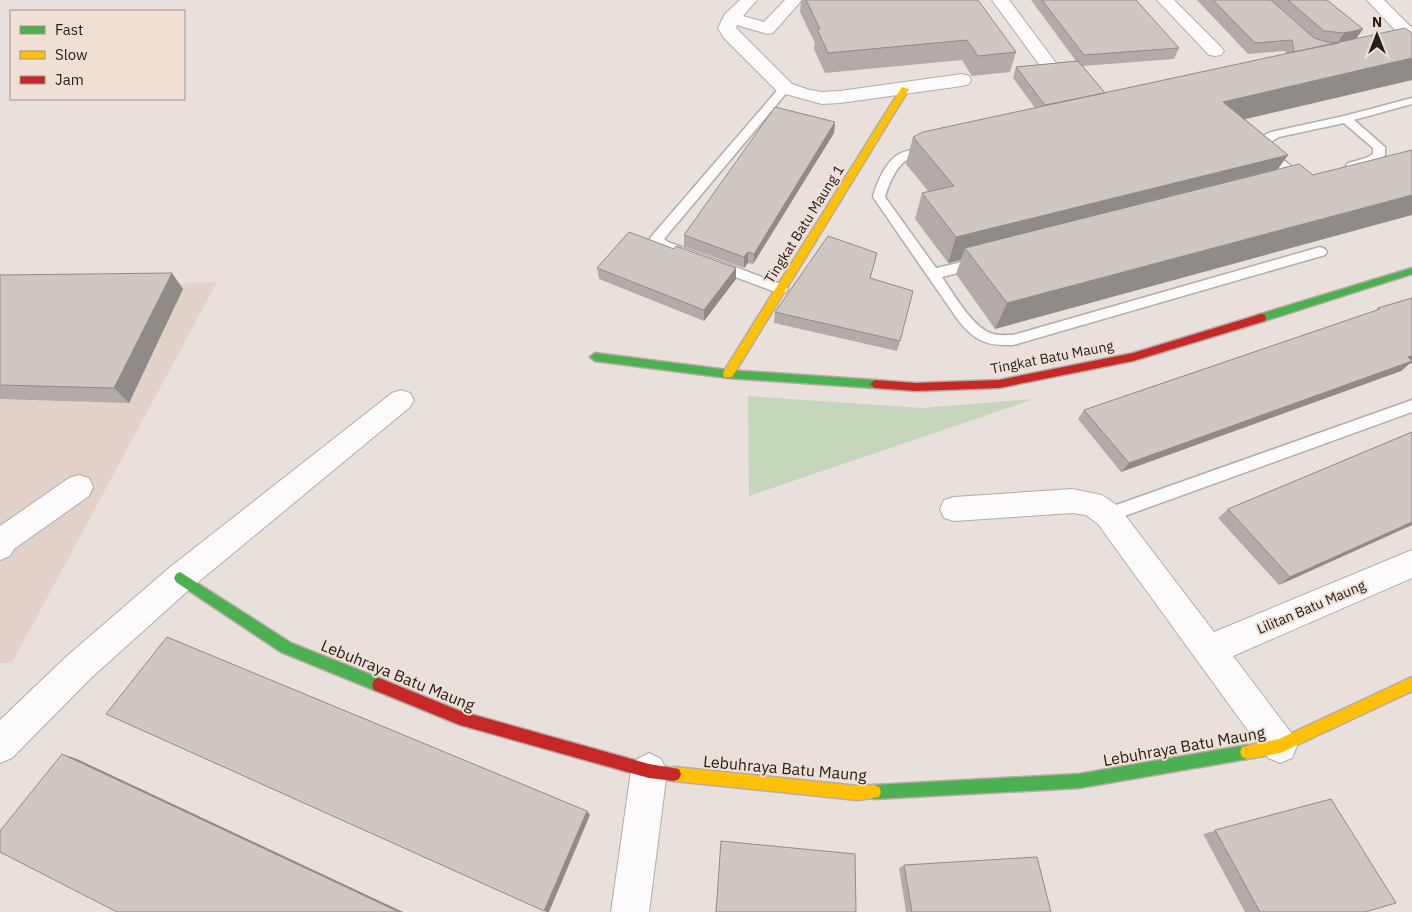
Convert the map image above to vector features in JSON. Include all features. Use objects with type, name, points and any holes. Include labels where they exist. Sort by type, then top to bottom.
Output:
[{"type":"street","points":[[749,0],[731,18],[727,28],[730,34],[785,88],[822,98],[905,89],[962,80]]},
{"type":"street","points":[[731,18],[772,36],[794,0]]},
{"type":"street","points":[[1000,0],[1047,63]]},
{"type":"street","points":[[1166,0],[1215,50]]},
{"type":"street","points":[[1375,0],[1406,40]]},
{"type":"street","name":"Tingkat Batu Maung 1","points":[[728,374],[905,89]]},
{"type":"street","name":"Tingkat Batu Maung","points":[[595,357],[728,374],[916,387],[999,384],[1133,357],[1412,271]]},
{"type":"street","points":[[0,746],[79,667],[180,578],[401,400]]},
{"type":"street","points":[[1,541],[79,487]]},
{"type":"street","points":[[954,509],[1072,501],[1092,504],[1108,515],[1280,746]]},
{"type":"street","name":"Lilitan Batu Maung","points":[[1209,650],[1412,564]]},
{"type":"street","name":"Lebuhraya Batu Maung","points":[[180,578],[286,648],[460,718],[649,771],[858,793],[1079,781],[1280,746],[1412,684]]},
{"type":"street","points":[[630,912],[649,771]]},
{"type":"lane","points":[[781,289],[663,245],[658,242],[657,238],[785,88]]},
{"type":"lane","points":[[1282,185],[1306,179],[1273,158],[1265,148],[1266,140],[1275,134],[1346,119],[1412,101]]},
{"type":"lane","points":[[1336,170],[1370,161],[1378,155],[1379,147],[1346,119]]},
{"type":"lane","points":[[943,146],[902,157],[894,165],[879,196],[883,205],[971,326],[982,336],[998,341],[1013,340],[1320,252]]},
{"type":"lane","points":[[933,274],[990,260]]},
{"type":"lane","points":[[1108,515],[1412,406]]},
{"type":"shaded area","points":[[217,282],[12,663],[0,663],[0,290]]},
{"type":"green space","points":[[748,396],[922,408],[1034,399],[749,496]]},
{"type":"building","points":[[806,0],[978,0],[1016,52],[978,56],[967,40],[828,53],[817,29],[820,29]]},
{"type":"building","points":[[1042,0],[1136,0],[1179,48],[1084,55]]},
{"type":"building","points":[[1213,0],[1271,0],[1314,38],[1339,43],[1294,52],[1292,40],[1255,43]]},
{"type":"building","points":[[1288,0],[1327,0],[1363,29],[1344,33],[1324,31]]},
{"type":"building","points":[[1405,28],[1412,33],[1412,58],[1223,102],[1288,155],[956,237],[922,193],[954,186],[913,137],[923,132]]},
{"type":"building","points":[[1078,61],[1105,93],[1045,105],[1016,67]]},
{"type":"building","points":[[775,107],[835,122],[754,254],[748,252],[744,257],[684,235]]},
{"type":"building","points":[[1412,150],[1412,195],[1007,303],[965,248],[1299,164],[1313,175]]},
{"type":"building","points":[[629,232],[674,249],[676,246],[736,268],[704,310],[597,268]]},
{"type":"building","points":[[828,236],[877,253],[870,278],[913,291],[900,341],[775,312]]},
{"type":"building","points":[[172,273],[114,388],[0,385],[0,275]]},
{"type":"building","points":[[1412,298],[1412,356],[1408,357],[1412,361],[1129,463],[1084,410],[1380,309],[1378,308]]},
{"type":"building","points":[[1412,432],[1412,522],[1290,577],[1228,509]]},
{"type":"building","points":[[167,637],[587,811],[544,911],[106,714]]},
{"type":"building","points":[[62,754],[399,912],[117,912],[0,852],[0,831]]},
{"type":"building","points":[[1331,799],[1396,903],[1365,912],[1260,912],[1215,830]]},
{"type":"building","points":[[721,841],[855,854],[856,912],[716,912]]},
{"type":"building","points":[[1037,857],[1051,912],[912,912],[904,865]]},
{"type":"traffic: fast","points":[[1261,318],[1412,271]]},
{"type":"traffic: fast","points":[[595,357],[728,374],[875,384]]},
{"type":"traffic: fast","points":[[180,578],[286,648],[379,685]]},
{"type":"traffic: fast","points":[[874,792],[1079,781],[1247,752]]},
{"type":"traffic: slow","points":[[728,374],[905,89]]},
{"type":"traffic: slow","points":[[1247,752],[1280,746],[1412,684]]},
{"type":"traffic: slow","points":[[674,774],[858,793],[874,792]]},
{"type":"traffic: jam","points":[[875,384],[916,387],[999,384],[1133,357],[1261,318]]},
{"type":"traffic: jam","points":[[379,685],[460,718],[649,771],[674,774]]}]
